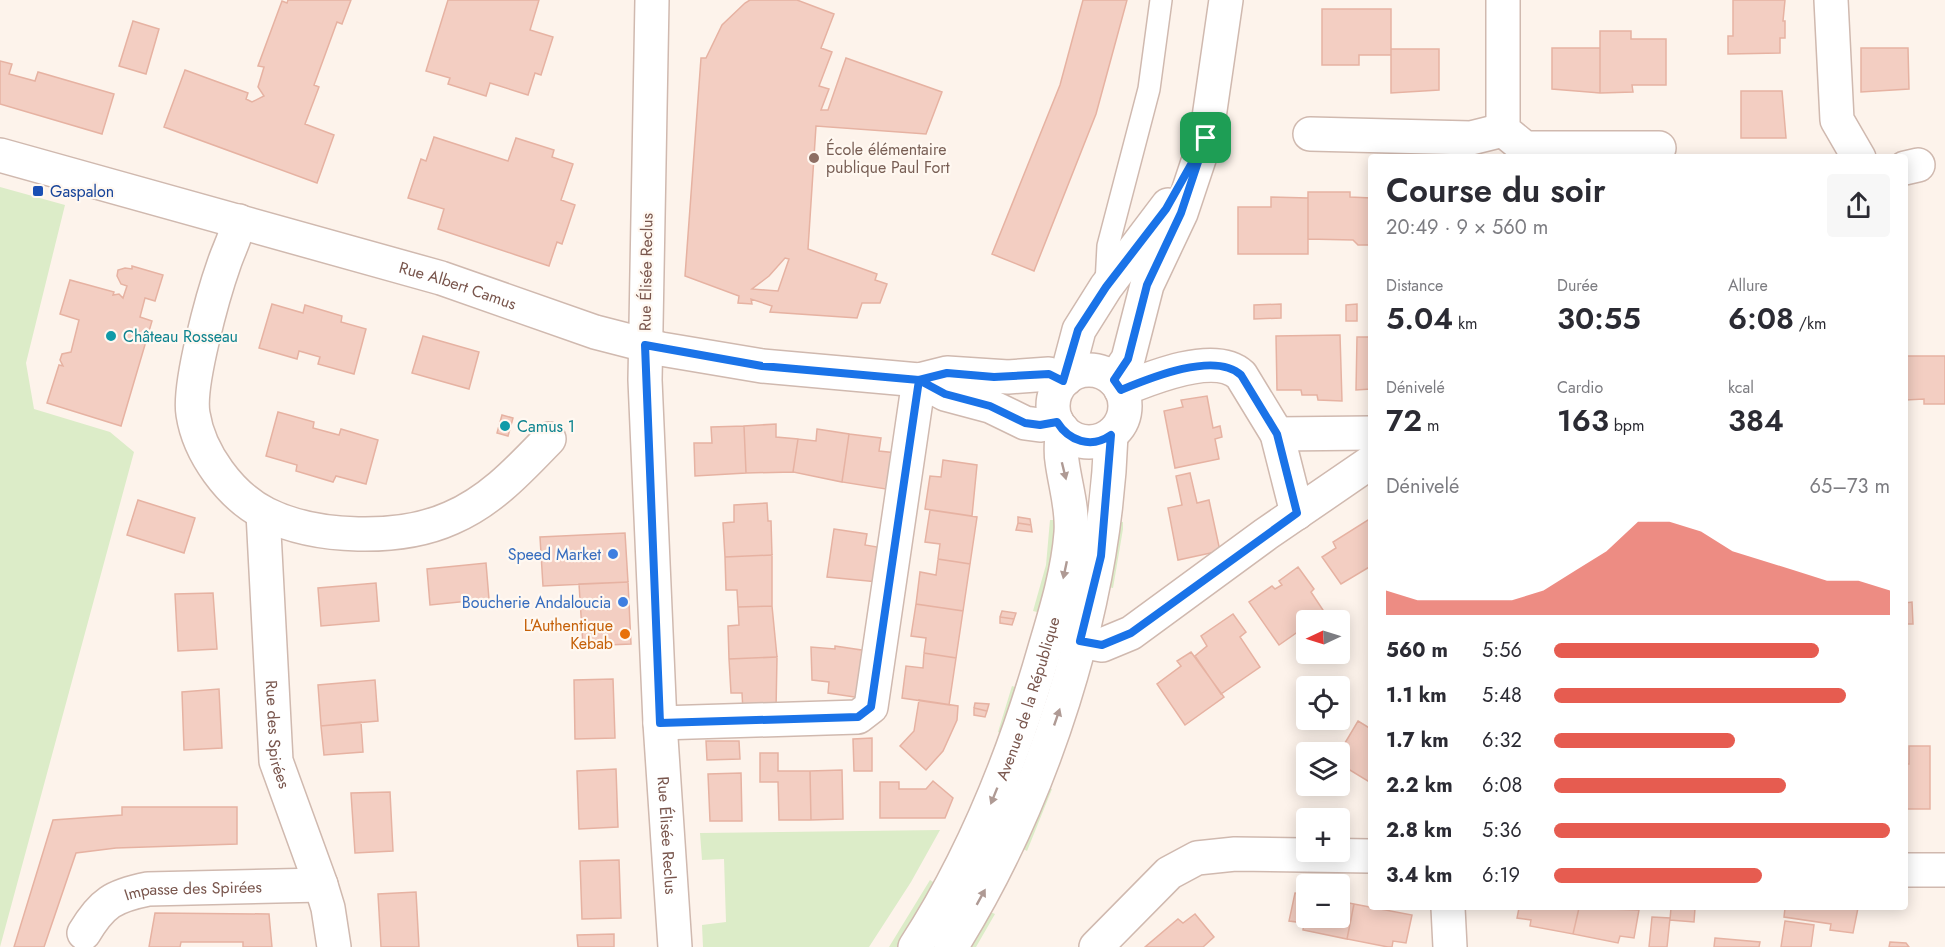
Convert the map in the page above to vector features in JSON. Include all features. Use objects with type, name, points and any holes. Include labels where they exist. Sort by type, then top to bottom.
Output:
[{"type":"street","name":"Rue Élisée Reclus","points":[[652,0],[645,345],[660,723],[675,947]]},
{"type":"street","points":[[1118,385],[1128,359],[1147,285],[1181,213],[1206,138],[1227,0]]},
{"type":"street","points":[[1503,0],[1503,130]]},
{"type":"street","points":[[1831,0],[1837,120],[1857,154]]},
{"type":"street","points":[[1310,134],[1471,138],[1503,130]]},
{"type":"street","points":[[1503,130],[1525,148],[1659,148]]},
{"type":"street","points":[[1064,380],[1087,370],[1099,371],[1118,385],[1125,402],[1124,415],[1119,426],[1111,435],[1100,441],[1088,442],[1071,437],[1059,426],[1053,401],[1064,380],[1078,330],[1106,287],[1166,209],[1206,138]]},
{"type":"street","name":"Rue Albert Camus","points":[[0,155],[441,278],[595,332],[645,345],[762,366],[919,380],[947,373],[1001,377],[1049,374],[1064,380]]},
{"type":"street","points":[[239,221],[236,237],[224,264],[193,382],[192,413],[200,442],[216,469],[239,494],[263,513],[292,525],[351,532],[406,532],[432,526],[453,518],[492,495],[549,439]]},
{"type":"street","points":[[1118,385],[1199,367],[1216,365],[1233,368],[1241,375],[1277,434],[1297,513]]},
{"type":"street","name":"Rue Albert Camus","points":[[919,380],[945,394],[990,406],[1025,423],[1059,426]]},
{"type":"street","points":[[660,723],[858,717],[871,707],[919,380]]},
{"type":"street","name":"Avenue de la République","points":[[915,947],[977,835],[1026,713],[1049,634],[1066,568],[1071,531],[1069,490],[1062,461],[1059,426]]},
{"type":"street","points":[[1277,434],[1368,433]]},
{"type":"street","name":"Avenue de la République","points":[[951,947],[991,878],[1020,814],[1056,722],[1080,641],[1101,556],[1111,435]]},
{"type":"street","points":[[1080,641],[1102,645],[1131,633],[1368,464]]},
{"type":"street","name":"Rue des Spirées","points":[[263,513],[276,761],[321,885],[328,908],[334,947]]},
{"type":"street","points":[[1096,947],[1169,873],[1197,858],[1235,854],[1368,856]]},
{"type":"street","points":[[1908,870],[1945,870]]},
{"type":"street","name":"Impasse des Spirées","points":[[84,933],[96,913],[110,900],[126,893],[148,889],[321,885]]},
{"type":"street","points":[[1448,910],[1450,947]]},
{"type":"lane","points":[[1106,287],[1108,246],[1149,89],[1161,0]]},
{"type":"green space","points":[[0,187],[65,205],[26,363],[34,409],[110,432],[134,452],[0,947]]},
{"type":"green space","points":[[1050,520],[1061,520],[1045,614],[1033,611],[1046,565]]},
{"type":"green space","points":[[1111,521],[1123,522],[1113,588],[1103,586]]},
{"type":"green space","points":[[1012,686],[1024,690],[1009,737],[998,732]]},
{"type":"green space","points":[[1042,785],[1052,789],[1027,851],[1016,845]]},
{"type":"green space","points":[[940,830],[911,882],[869,947],[703,947],[702,925],[726,922],[724,859],[702,860],[700,833]]},
{"type":"green space","points":[[930,880],[941,887],[905,947],[889,947]]},
{"type":"green space","points":[[984,909],[995,914],[976,947],[962,947]]},
{"type":"building","points":[[288,0],[351,0],[342,24],[337,22],[314,85],[319,87],[305,124],[334,135],[317,183],[164,127],[185,70],[248,93],[246,99],[252,102],[264,96],[258,87],[264,67],[258,66],[282,1],[287,3]]},
{"type":"building","points":[[448,0],[539,0],[530,30],[553,37],[541,75],[535,73],[528,95],[490,83],[486,96],[448,84],[450,78],[426,71]]},
{"type":"building","points":[[750,0],[797,0],[834,14],[821,48],[832,52],[819,86],[829,89],[821,110],[828,110],[846,58],[942,92],[926,134],[816,126],[808,249],[877,274],[875,280],[887,284],[880,303],[862,303],[857,318],[770,312],[772,306],[751,299],[752,304],[738,303],[739,296],[685,276],[701,58],[706,58],[722,25]],"holes":[[[785,258],[789,259],[778,291],[752,289],[769,276]]]},
{"type":"building","points":[[1083,0],[1127,0],[1096,114],[1034,271],[992,254],[1060,85]]},
{"type":"building","points":[[1733,0],[1785,0],[1783,21],[1785,21],[1785,38],[1780,38],[1780,53],[1728,54],[1728,36],[1733,36]]},
{"type":"building","points":[[1322,9],[1391,9],[1391,55],[1359,55],[1359,65],[1322,65]]},
{"type":"building","points":[[133,21],[159,29],[146,74],[119,66]]},
{"type":"building","points":[[1600,31],[1631,31],[1631,39],[1666,39],[1666,85],[1632,85],[1633,92],[1600,93]]},
{"type":"building","points":[[1552,48],[1600,48],[1600,93],[1552,89]]},
{"type":"building","points":[[1861,48],[1908,48],[1909,89],[1861,92]]},
{"type":"building","points":[[1391,49],[1439,49],[1439,90],[1391,93]]},
{"type":"building","points":[[0,61],[12,64],[9,74],[35,81],[38,72],[114,94],[102,134],[0,104]]},
{"type":"building","points":[[1741,91],[1782,91],[1786,138],[1741,138]]},
{"type":"building","points":[[434,137],[508,161],[516,138],[554,150],[552,157],[573,164],[561,200],[575,205],[562,244],[557,242],[549,266],[438,229],[444,209],[408,198],[421,159],[426,161]]},
{"type":"building","points":[[1308,192],[1350,192],[1350,197],[1368,198],[1368,245],[1358,245],[1353,240],[1308,239]]},
{"type":"building","points":[[1271,197],[1308,198],[1308,254],[1238,254],[1238,207],[1271,207]]},
{"type":"building","name":"Château Rosseau","points":[[132,266],[163,275],[155,301],[145,298],[140,317],[152,321],[121,426],[47,403],[59,365],[63,366],[60,360],[62,354],[71,352],[79,320],[60,314],[70,280],[114,292],[113,295],[119,294],[123,298],[127,286],[121,284],[117,276],[118,270],[132,269]]},
{"type":"building","points":[[272,304],[303,313],[305,305],[342,316],[341,322],[366,329],[354,374],[318,364],[320,357],[299,351],[297,359],[259,348]]},
{"type":"building","points":[[1281,304],[1281,318],[1254,319],[1254,305]]},
{"type":"building","points":[[1357,304],[1357,321],[1346,321],[1346,305]]},
{"type":"building","points":[[1340,335],[1342,401],[1318,400],[1317,395],[1302,395],[1301,390],[1277,390],[1276,336]]},
{"type":"building","points":[[423,336],[479,352],[469,389],[412,373]]},
{"type":"building","points":[[1357,337],[1368,337],[1368,389],[1356,390]]},
{"type":"building","points":[[1908,356],[1945,356],[1945,404],[1924,404],[1924,399],[1908,400]]},
{"type":"building","points":[[1207,396],[1213,428],[1220,426],[1222,437],[1215,439],[1219,459],[1175,468],[1164,411],[1183,407],[1181,400]]},
{"type":"building","points":[[278,412],[314,422],[313,428],[339,435],[341,429],[378,440],[366,484],[336,476],[333,482],[296,471],[297,465],[266,456]]},
{"type":"building","name":"Camus 1","points":[[502,415],[513,418],[508,436],[497,433]]},
{"type":"building","points":[[776,424],[776,437],[798,439],[793,472],[746,473],[744,426]]},
{"type":"building","points":[[744,426],[746,473],[695,476],[694,443],[712,443],[711,427]]},
{"type":"building","points":[[817,429],[849,434],[842,482],[793,472],[798,439],[816,441]]},
{"type":"building","points":[[849,434],[881,438],[879,451],[897,453],[892,490],[842,482]]},
{"type":"building","points":[[943,460],[977,465],[972,516],[925,509],[930,476],[941,477]]},
{"type":"building","points":[[1190,473],[1197,503],[1209,500],[1220,551],[1178,560],[1168,508],[1182,505],[1176,476]]},
{"type":"building","points":[[138,500],[195,518],[184,553],[127,535]]},
{"type":"building","points":[[767,503],[768,521],[771,521],[772,555],[725,557],[723,523],[734,522],[734,505]]},
{"type":"building","points":[[930,510],[977,517],[970,564],[938,559],[940,544],[925,542]]},
{"type":"building","points":[[1018,517],[1030,519],[1031,525],[1018,523]]},
{"type":"building","points":[[1368,520],[1368,568],[1341,584],[1322,557],[1336,548],[1333,542]]},
{"type":"building","points":[[1018,523],[1031,525],[1032,532],[1016,530]]},
{"type":"building","points":[[834,529],[867,534],[865,545],[883,548],[878,582],[827,577]]},
{"type":"building","points":[[625,533],[628,582],[543,586],[540,537]]},
{"type":"building","points":[[772,555],[772,606],[738,607],[737,590],[726,590],[725,557]]},
{"type":"building","points":[[938,559],[970,564],[963,611],[916,604],[920,572],[936,575]]},
{"type":"building","points":[[486,563],[489,599],[430,605],[427,569]]},
{"type":"building","points":[[1298,567],[1314,589],[1311,592],[1323,610],[1296,610],[1296,633],[1279,645],[1249,602],[1272,586],[1275,589],[1282,585],[1279,581]]},
{"type":"building","points":[[628,582],[631,644],[583,646],[579,584]]},
{"type":"building","points":[[376,583],[379,621],[321,626],[318,588]]},
{"type":"building","points":[[213,593],[217,649],[178,651],[175,594]]},
{"type":"building","points":[[1912,602],[1913,624],[1908,624],[1908,603]]},
{"type":"building","points":[[916,604],[963,611],[956,658],[924,653],[926,638],[911,636]]},
{"type":"building","points":[[772,606],[777,657],[729,659],[728,626],[739,625],[738,607]]},
{"type":"building","points":[[1002,611],[1016,613],[1014,619],[1000,617]]},
{"type":"building","points":[[1233,614],[1246,632],[1240,637],[1260,667],[1221,694],[1195,656],[1207,646],[1201,636]]},
{"type":"building","points":[[1000,617],[1014,619],[1012,625],[1000,623]]},
{"type":"building","points":[[835,646],[868,651],[861,698],[828,693],[829,682],[812,680],[811,647],[835,649]]},
{"type":"building","points":[[1191,652],[1224,697],[1185,725],[1157,684],[1181,666],[1177,661]]},
{"type":"building","points":[[924,653],[956,658],[949,705],[902,698],[906,666],[923,668]]},
{"type":"building","points":[[777,657],[776,710],[743,711],[742,693],[731,693],[729,659]]},
{"type":"building","points":[[613,679],[615,738],[575,739],[574,680]]},
{"type":"building","points":[[375,680],[378,721],[321,726],[318,685]]},
{"type":"building","points":[[219,689],[222,748],[184,750],[182,692]]},
{"type":"building","points":[[919,700],[958,706],[957,720],[943,751],[926,770],[900,746],[914,731]]},
{"type":"building","points":[[975,703],[989,704],[987,711],[974,708]]},
{"type":"building","points":[[974,708],[987,711],[985,717],[974,715]]},
{"type":"building","points":[[1358,721],[1368,727],[1368,781],[1350,770],[1350,742],[1346,742]]},
{"type":"building","points":[[361,722],[363,752],[324,755],[321,726]]},
{"type":"building","points":[[872,738],[872,771],[854,771],[853,739]]},
{"type":"building","points":[[706,741],[739,741],[740,759],[707,760]]},
{"type":"building","points":[[1909,746],[1930,746],[1930,809],[1908,809]]},
{"type":"building","points":[[760,753],[778,753],[778,771],[810,771],[811,820],[779,820],[778,782],[760,782]]},
{"type":"building","points":[[616,769],[618,827],[579,829],[577,771]]},
{"type":"building","points":[[842,770],[843,819],[811,820],[810,771]]},
{"type":"building","points":[[741,773],[742,821],[710,821],[708,774]]},
{"type":"building","points":[[933,781],[953,798],[945,818],[880,818],[880,782],[899,782],[899,789],[926,789]]},
{"type":"building","points":[[390,792],[393,851],[355,853],[351,793]]},
{"type":"building","points":[[122,807],[237,807],[237,844],[116,848],[76,853],[44,947],[14,947],[53,820],[122,815]]},
{"type":"building","points":[[619,860],[621,918],[582,919],[580,861]]},
{"type":"building","points":[[416,892],[419,947],[381,947],[378,894]]},
{"type":"building","points":[[1295,893],[1296,893],[1296,922],[1289,921]]},
{"type":"building","points":[[1350,903],[1354,904],[1350,924]]},
{"type":"building","points":[[1354,904],[1368,907],[1368,910],[1386,910],[1412,915],[1406,943],[1393,941],[1392,947],[1347,939]]},
{"type":"building","points":[[1519,910],[1579,910],[1573,934],[1530,926],[1531,920],[1517,918]]},
{"type":"building","points":[[1579,910],[1639,910],[1634,938],[1620,936],[1618,943],[1573,934]]},
{"type":"building","points":[[1671,910],[1695,910],[1694,922],[1670,920]]},
{"type":"building","points":[[1785,910],[1858,910],[1853,933],[1830,930],[1831,924],[1784,917]]},
{"type":"building","points":[[155,913],[269,914],[272,947],[243,947],[243,942],[181,942],[180,947],[149,947]]},
{"type":"building","points":[[1195,914],[1214,937],[1203,947],[1145,947],[1178,919],[1183,923]]},
{"type":"building","points":[[1652,917],[1670,918],[1667,947],[1649,947]]},
{"type":"building","points":[[1785,921],[1814,925],[1811,947],[1781,947]]},
{"type":"building","points":[[1303,928],[1349,928],[1347,939],[1303,930]]},
{"type":"building","points":[[614,934],[614,947],[578,947],[577,935]]},
{"type":"building","points":[[1715,938],[1760,942],[1759,947],[1714,947]]},
{"type":"building","points":[[1890,942],[1906,943],[1909,947],[1889,947]]},
{"type":"place","name":"École élémentaire publique Paul Fort","points":[[814,158]]},
{"type":"place","name":"Gaspalon","points":[[38,191]]},
{"type":"place","name":"Château Rosseau","points":[[111,336]]},
{"type":"place","name":"Camus 1","points":[[505,426]]},
{"type":"place","name":"Speed Market","points":[[613,554]]},
{"type":"place","name":"Boucherie Andaloucia","points":[[623,602]]},
{"type":"place","name":"L'Authentique Kebab","points":[[625,634]]},
{"type":"route","points":[[1206,138],[1166,209],[1106,287],[1078,330],[1066,379],[1063,381],[1049,374],[994,377],[947,373],[919,380],[762,366],[645,345],[645,394],[660,723],[858,717],[871,707],[919,380],[945,394],[967,398],[990,406],[1025,423],[1040,425],[1057,422],[1066,434],[1076,440],[1094,442],[1111,435],[1110,469],[1103,513],[1101,556],[1080,641],[1102,645],[1131,633],[1297,513],[1277,434],[1241,375],[1233,368],[1209,365],[1170,373],[1121,390],[1114,380],[1128,359],[1147,285],[1181,213],[1206,138]]}]
